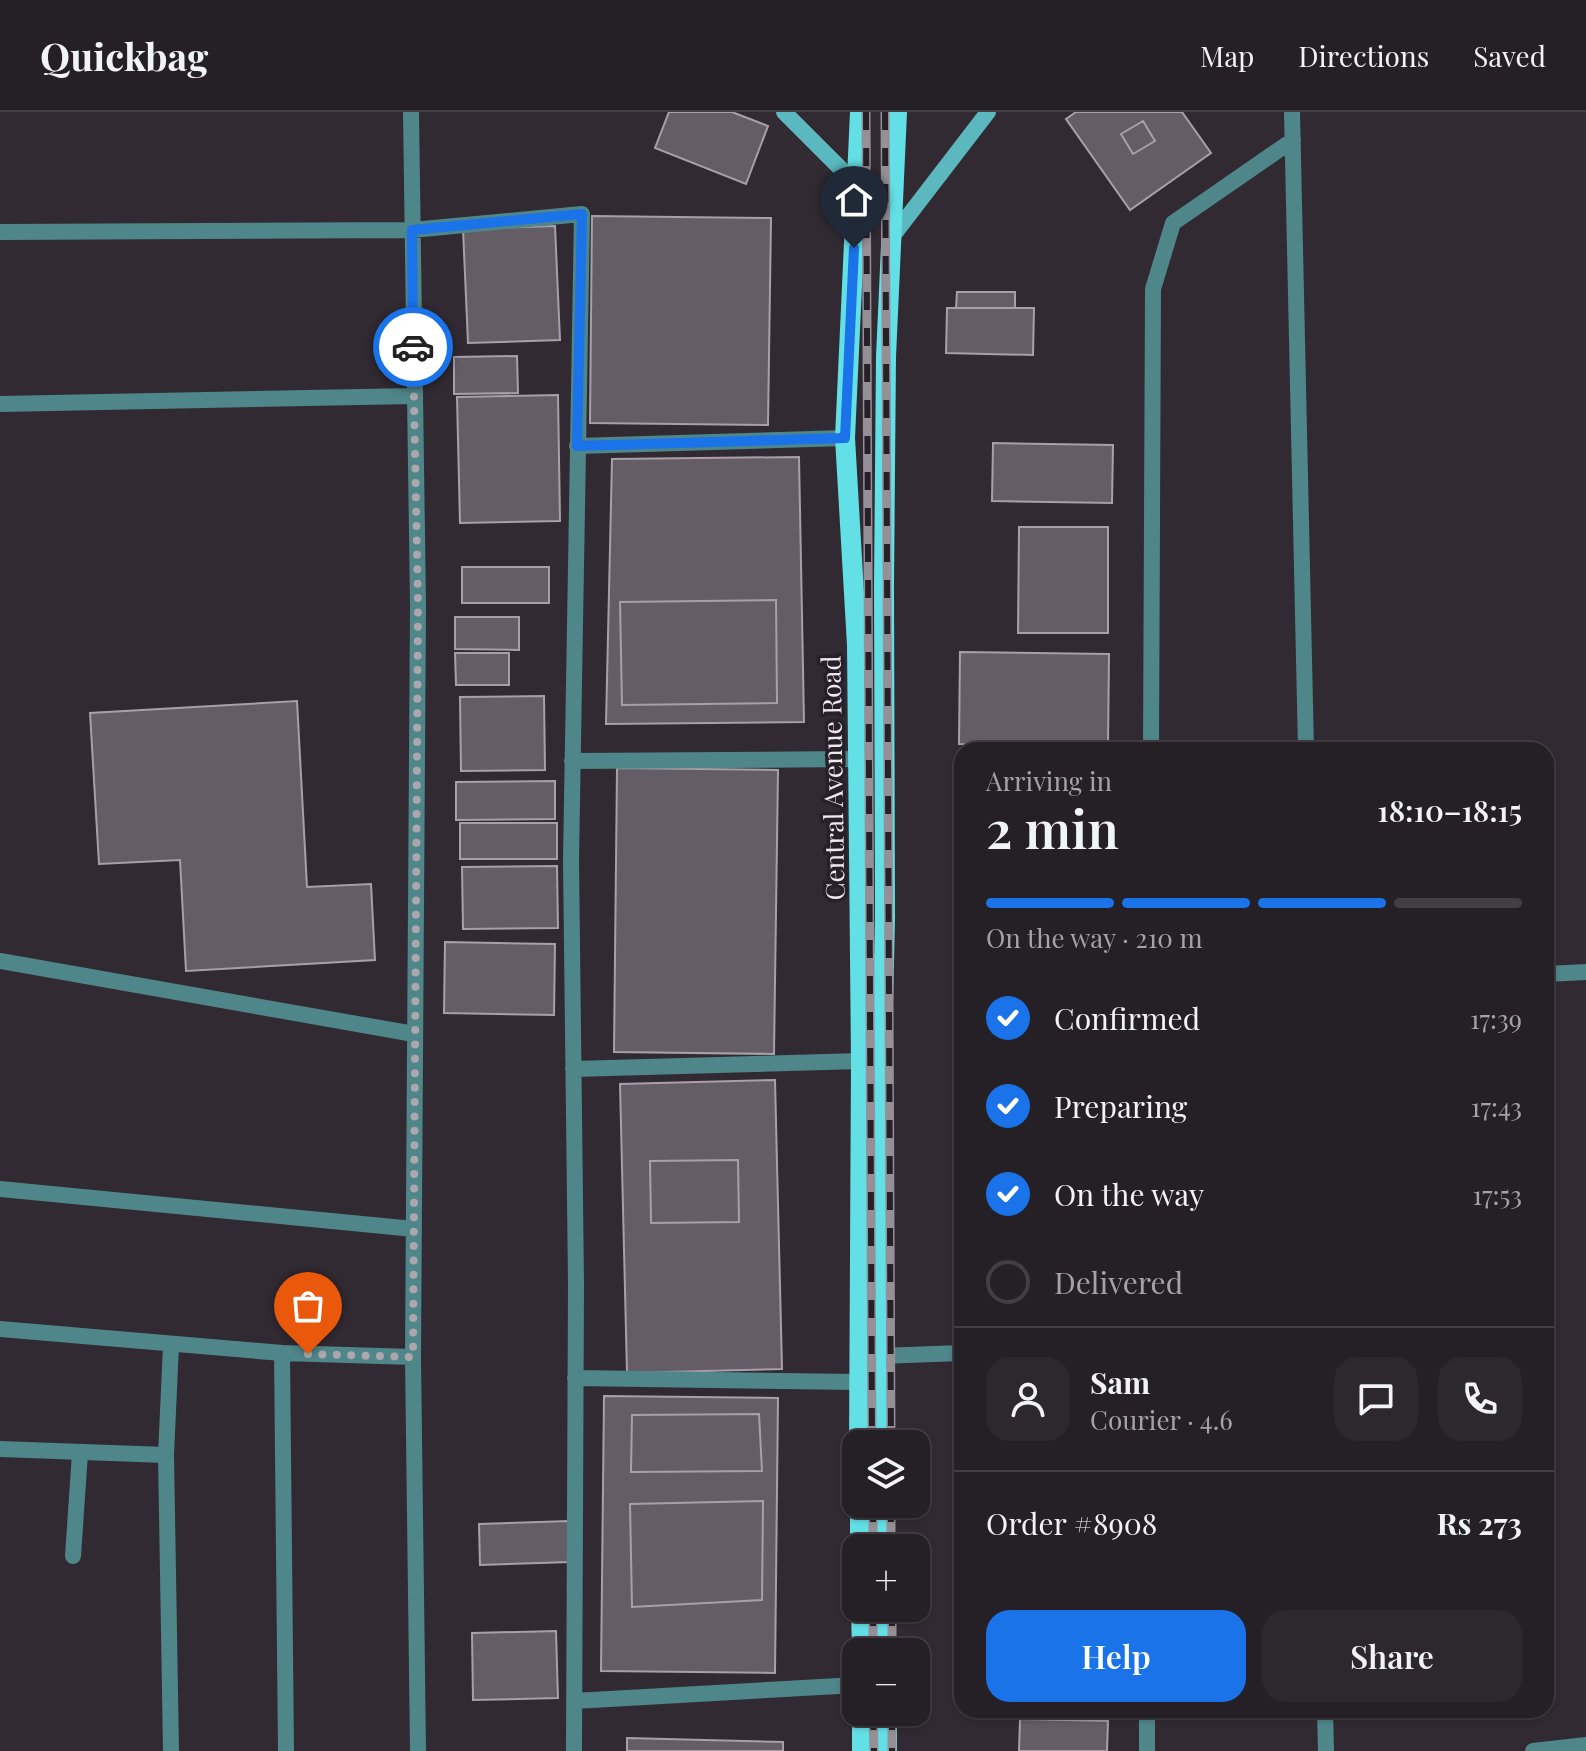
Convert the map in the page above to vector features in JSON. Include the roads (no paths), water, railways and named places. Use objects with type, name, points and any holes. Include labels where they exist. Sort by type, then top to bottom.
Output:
[{"type":"main road","points":[[784,112],[857,185]]},
{"type":"main road","name":"Central Avenue Road","points":[[859,1430],[861,1061],[857,645],[845,438],[860,112]]},
{"type":"main road","points":[[880,1430],[885,917],[885,433],[897,112]]},
{"type":"main road","points":[[892,237],[988,112]]},
{"type":"main road","points":[[862,1726],[862,1751]]},
{"type":"main road","points":[[887,1726],[887,1751]]},
{"type":"street","points":[[411,112],[418,605],[413,1357],[418,1751]]},
{"type":"street","points":[[1292,112],[1306,742]]},
{"type":"street","points":[[1151,742],[1153,289],[1173,223],[1293,140]]},
{"type":"street","points":[[0,232],[412,230],[582,214],[572,761],[574,1751]]},
{"type":"street","points":[[0,404],[414,396]]},
{"type":"street","points":[[577,446],[845,438]]},
{"type":"street","points":[[572,761],[858,759]]},
{"type":"street","points":[[0,961],[414,1034]]},
{"type":"street","points":[[1554,974],[1586,972]]},
{"type":"street","points":[[573,1069],[861,1061]]},
{"type":"street","points":[[0,1189],[414,1229]]},
{"type":"street","points":[[0,1329],[282,1353],[413,1357]]},
{"type":"street","points":[[171,1345],[166,1455],[171,1751]]},
{"type":"street","points":[[282,1353],[286,1751]]},
{"type":"street","points":[[879,1356],[954,1353]]},
{"type":"street","points":[[575,1378],[858,1382]]},
{"type":"street","points":[[0,1449],[166,1455]]},
{"type":"street","points":[[73,1556],[80,1453]]},
{"type":"street","points":[[574,1701],[842,1686]]},
{"type":"street","points":[[1147,1718],[1147,1751]]},
{"type":"street","points":[[1325,1718],[1326,1751]]},
{"type":"street","points":[[1533,1751],[1586,1745]]},
{"type":"railway","points":[[866,112],[872,1430]]},
{"type":"railway","points":[[885,112],[891,1430]]},
{"type":"railway","points":[[873,1518],[873,1534]]},
{"type":"railway","points":[[891,1518],[891,1534]]},
{"type":"railway","points":[[873,1622],[873,1638]]},
{"type":"railway","points":[[892,1622],[892,1638]]},
{"type":"railway","points":[[873,1726],[874,1751]]},
{"type":"railway","points":[[892,1726],[892,1751]]}]
